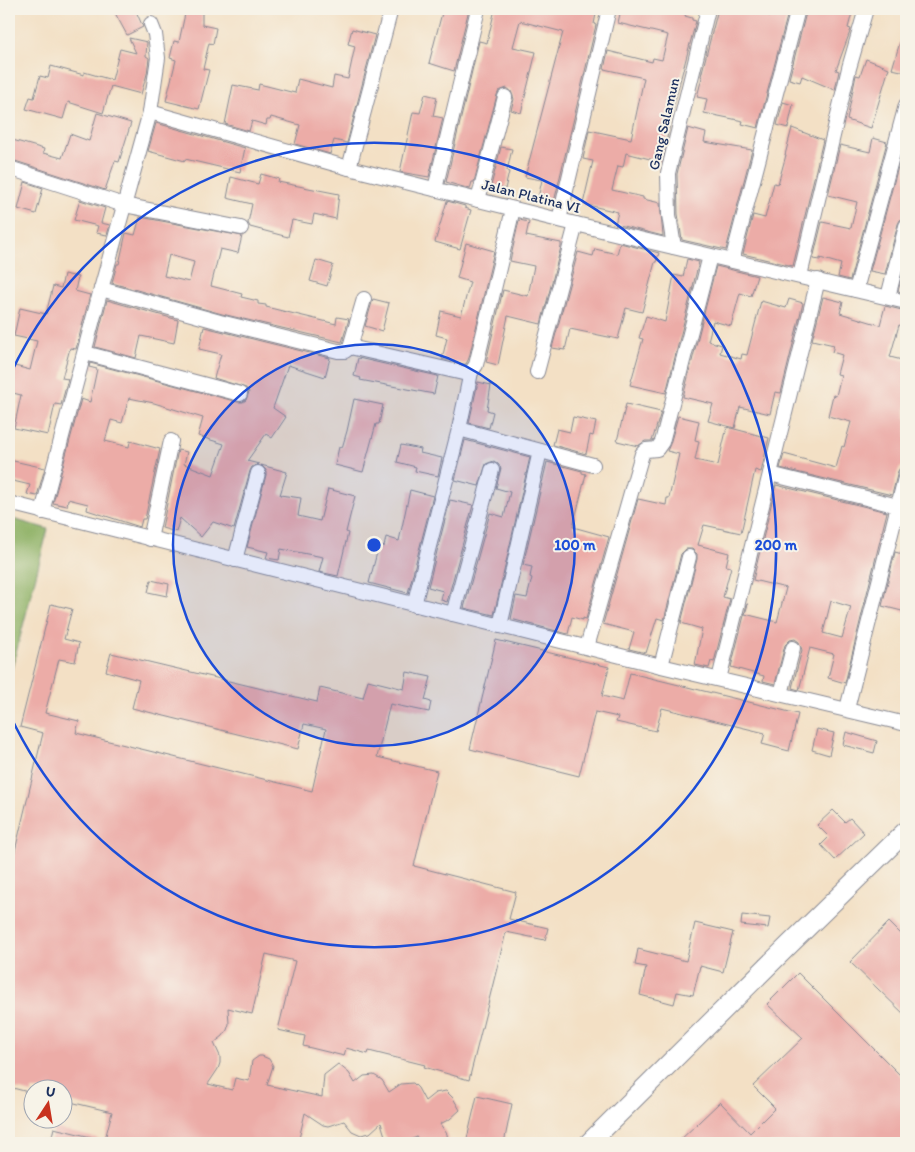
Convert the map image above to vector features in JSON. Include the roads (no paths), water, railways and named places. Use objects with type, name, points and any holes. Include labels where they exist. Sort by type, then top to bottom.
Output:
[{"type":"street","points":[[349,168],[391,9]]},
{"type":"street","points":[[435,189],[478,9]]},
{"type":"street","points":[[559,220],[609,9]]},
{"type":"street","name":"Gang Salamun","points":[[674,247],[669,215],[668,173],[708,9]]},
{"type":"street","points":[[732,261],[798,9]]},
{"type":"street","points":[[800,276],[849,68],[866,9]]},
{"type":"street","points":[[42,512],[150,112],[158,58],[155,34],[151,24]]},
{"type":"street","points":[[478,200],[505,97]]},
{"type":"street","points":[[856,290],[906,105]]},
{"type":"street","name":"Jalan Platina VI","points":[[150,112],[349,168],[513,209],[906,302]]},
{"type":"street","points":[[9,168],[124,205],[241,228]]},
{"type":"street","points":[[414,604],[459,429],[471,372],[476,365],[513,209]]},
{"type":"street","points":[[537,372],[576,224]]},
{"type":"street","points":[[888,297],[906,226]]},
{"type":"street","points":[[587,648],[642,454],[646,450],[657,449],[662,442],[710,256]]},
{"type":"street","points":[[719,679],[818,280]]},
{"type":"street","points":[[101,289],[220,322],[338,351],[345,351],[350,347],[364,299]]},
{"type":"street","points":[[350,347],[463,373],[471,372]]},
{"type":"street","points":[[85,352],[240,394]]},
{"type":"street","points":[[459,429],[593,465]]},
{"type":"street","points":[[150,539],[171,441]]},
{"type":"street","points":[[500,626],[540,451]]},
{"type":"street","points":[[453,614],[492,470]]},
{"type":"street","points":[[235,560],[258,473]]},
{"type":"street","points":[[770,474],[898,506]]},
{"type":"street","points":[[847,710],[906,474]]},
{"type":"street","points":[[9,503],[660,666],[906,724]]},
{"type":"street","points":[[660,666],[689,558]]},
{"type":"street","points":[[781,694],[793,648]]},
{"type":"street","points":[[589,1143],[906,831]]}]
